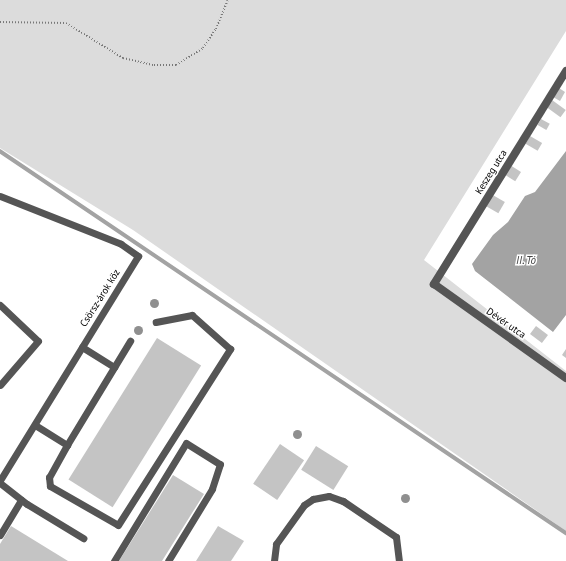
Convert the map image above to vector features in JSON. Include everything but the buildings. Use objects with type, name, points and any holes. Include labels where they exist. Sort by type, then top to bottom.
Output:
[{"type":"street","name":"Keszeg utca","points":[[434,284],[566,71]]},
{"type":"street","name":"Dévér utca","points":[[434,284],[566,378]]},
{"type":"lane","name":"Csörsz-árok köz","points":[[0,196],[121,244],[138,256],[36,424],[3,467],[0,481]]},
{"type":"lane","points":[[0,305],[38,341],[0,385]]},
{"type":"lane","points":[[130,341],[49,477],[50,486],[118,525],[230,349],[192,315],[156,322]]},
{"type":"lane","points":[[82,347],[114,367]]},
{"type":"lane","points":[[36,424],[67,445]]},
{"type":"lane","points":[[114,561],[186,444],[220,464],[212,489],[168,561]]},
{"type":"lane","points":[[0,481],[21,500],[83,538]]},
{"type":"lane","points":[[274,561],[276,544],[304,505],[313,499],[330,496],[343,501],[396,537],[399,561]]},
{"type":"lane","points":[[0,535],[21,500]]},
{"type":"path","points":[[0,22],[66,22],[123,58],[154,65],[176,65],[203,48],[216,29],[228,0]]},
{"type":"shaded area","points":[[0,0],[566,0],[566,31],[424,260],[566,371],[566,531],[133,230],[0,148]]},
{"type":"water","name":"II. Tó","points":[[566,151],[566,315],[553,332],[475,271],[472,264],[493,235],[508,222],[525,196],[535,192]]},
{"type":"waterway","points":[[0,151],[566,533]]}]
